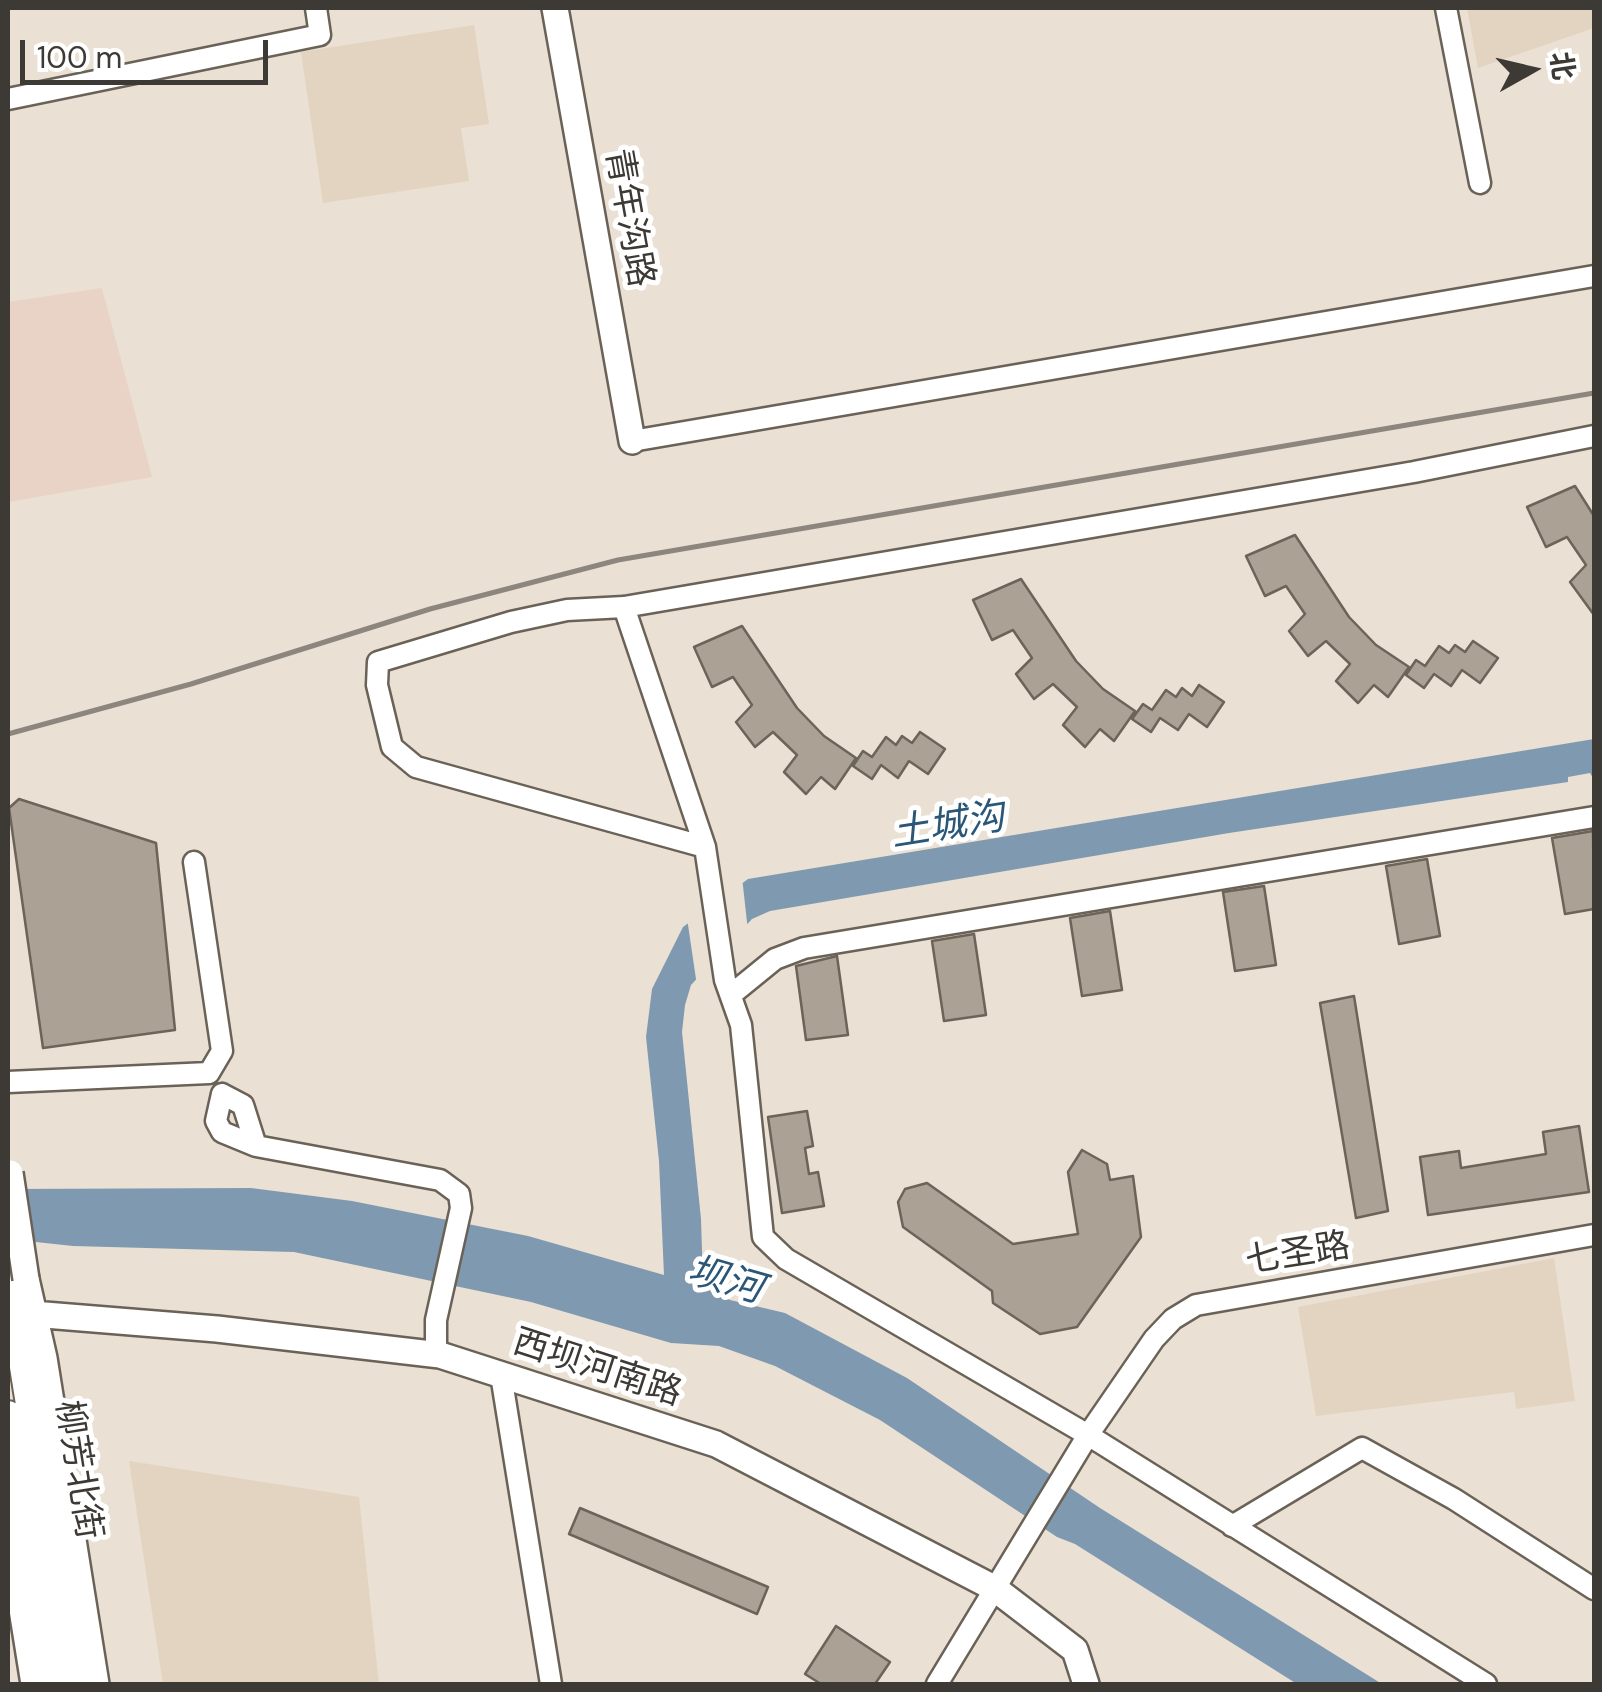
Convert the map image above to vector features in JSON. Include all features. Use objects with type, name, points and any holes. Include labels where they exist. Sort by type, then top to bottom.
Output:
[{"type":"main road","name":"柳芳北街","points":[[14,1275],[75,1684]]},
{"type":"main road","name":"柳芳北街","points":[[8,1415],[26,1635],[54,1684]]},
{"type":"street","points":[[8,99],[320,35],[316,8]]},
{"type":"street","name":"青年沟路","points":[[555,8],[632,441]]},
{"type":"street","points":[[1446,8],[1480,182]]},
{"type":"street","points":[[632,441],[1594,276]]},
{"type":"street","points":[[704,847],[416,767],[392,748],[377,685],[378,662],[511,622],[567,610],[624,608],[1002,539],[1414,472],[1594,436]]},
{"type":"street","points":[[624,608],[704,847],[729,987],[741,1025],[762,1237],[786,1259],[1084,1442],[1232,1526],[1486,1684]]},
{"type":"street","points":[[729,987],[775,959],[804,948],[1594,816]]},
{"type":"street","points":[[194,862],[222,1051],[208,1073]]},
{"type":"street","points":[[8,1082],[208,1073]]},
{"type":"street","points":[[208,1073],[222,1094],[216,1122],[222,1132],[256,1146],[440,1180],[459,1194],[461,1208],[436,1320],[436,1354]]},
{"type":"street","points":[[9,1164],[14,1275]]},
{"type":"street","name":"七圣路","points":[[937,1684],[1084,1442],[1154,1338],[1173,1318],[1196,1305],[1594,1235]]},
{"type":"street","points":[[18,1313],[44,1358],[96,1684]]},
{"type":"street","name":"西坝河南路","points":[[18,1313],[436,1354],[716,1444],[994,1588],[1075,1650],[1086,1684]]},
{"type":"street","points":[[501,1375],[551,1684]]},
{"type":"street","points":[[1232,1526],[1362,1448],[1454,1499],[1594,1589]]},
{"type":"street","points":[[8,1522],[34,1684]]},
{"type":"shaded area","points":[[1467,8],[1594,8],[1594,28],[1478,68]]},
{"type":"shaded area","points":[[474,25],[489,124],[461,128],[469,181],[323,203],[301,52]]},
{"type":"shaded area","points":[[102,288],[152,477],[8,502],[8,302]]},
{"type":"shaded area","points":[[1554,1258],[1575,1401],[1516,1409],[1514,1392],[1316,1416],[1298,1307]]},
{"type":"shaded area","points":[[129,1461],[359,1497],[379,1684],[163,1684]]},
{"type":"water","points":[[1594,739],[1593,778],[1590,773],[1568,777],[1568,782],[1229,833],[770,911],[752,919],[691,985],[685,1005],[682,1032],[701,1219],[703,1283],[730,1300],[785,1313],[907,1378],[1100,1508],[1382,1684],[1297,1684],[1075,1544],[1057,1537],[880,1420],[775,1366],[719,1346],[671,1343],[531,1302],[294,1252],[73,1246],[8,1239],[8,1189],[251,1188],[352,1201],[528,1236],[664,1275],[659,1161],[646,1037],[652,989],[683,927],[748,879]]},
{"type":"pier","points":[[742,877],[748,931],[697,986],[687,918]]},
{"type":"building","points":[[1575,486],[1594,516],[1594,615],[1570,582],[1586,565],[1567,537],[1546,547],[1527,507]]},
{"type":"building","points":[[1295,535],[1349,617],[1376,645],[1409,667],[1388,697],[1374,685],[1358,703],[1336,681],[1350,664],[1326,641],[1308,656],[1289,631],[1305,614],[1286,586],[1265,596],[1246,556]]},
{"type":"building","points":[[1021,579],[1076,661],[1103,689],[1135,711],[1114,741],[1100,729],[1085,747],[1063,725],[1077,707],[1053,684],[1034,699],[1016,674],[1032,658],[1013,630],[992,640],[973,600]]},
{"type":"building","points":[[742,626],[797,708],[824,736],[856,758],[835,789],[821,777],[806,794],[784,772],[797,755],[773,732],[755,747],[736,722],[752,705],[733,677],[712,687],[694,647]]},
{"type":"building","points":[[1473,641],[1498,658],[1480,683],[1462,670],[1451,686],[1434,674],[1424,688],[1406,675],[1416,660],[1425,666],[1439,646],[1449,653],[1455,645],[1465,652]]},
{"type":"building","points":[[1199,685],[1224,702],[1207,727],[1189,714],[1178,730],[1160,718],[1151,732],[1132,719],[1143,704],[1152,710],[1166,690],[1176,697],[1182,688],[1192,696]]},
{"type":"building","points":[[920,732],[945,749],[928,774],[909,761],[898,778],[881,765],[872,779],[853,766],[863,751],[872,757],[886,737],[896,745],[902,736],[912,743]]},
{"type":"building","points":[[19,799],[156,843],[175,1030],[43,1048],[9,808]]},
{"type":"building","points":[[1593,831],[1594,909],[1565,914],[1552,838]]},
{"type":"building","points":[[1427,859],[1440,936],[1399,944],[1386,866]]},
{"type":"building","points":[[1264,886],[1276,965],[1235,971],[1223,892]]},
{"type":"building","points":[[1110,911],[1122,990],[1082,996],[1070,918]]},
{"type":"building","points":[[974,934],[986,1015],[944,1021],[932,941]]},
{"type":"building","points":[[837,956],[848,1035],[806,1040],[796,966]]},
{"type":"building","points":[[1354,996],[1388,1211],[1356,1218],[1320,1003]]},
{"type":"building","points":[[807,1111],[813,1146],[805,1148],[809,1174],[818,1172],[824,1206],[782,1213],[768,1117]]},
{"type":"building","points":[[1579,1126],[1589,1192],[1428,1215],[1420,1157],[1459,1151],[1461,1168],[1546,1154],[1543,1132]]},
{"type":"building","points":[[1082,1150],[1107,1164],[1110,1180],[1133,1176],[1141,1237],[1077,1327],[1040,1334],[993,1303],[992,1291],[903,1227],[898,1202],[905,1189],[927,1183],[1013,1244],[1078,1234],[1068,1172]]},
{"type":"building","points":[[580,1508],[768,1587],[757,1614],[569,1534]]},
{"type":"building","points":[[836,1626],[890,1662],[875,1684],[821,1684],[805,1674]]},
{"type":"railway","points":[[8,734],[191,684],[430,609],[618,560],[1594,393]]},
{"type":"water label","name":"土城沟","points":[[948,827]]},
{"type":"water label","name":"坝河","points":[[725,1282]]}]
